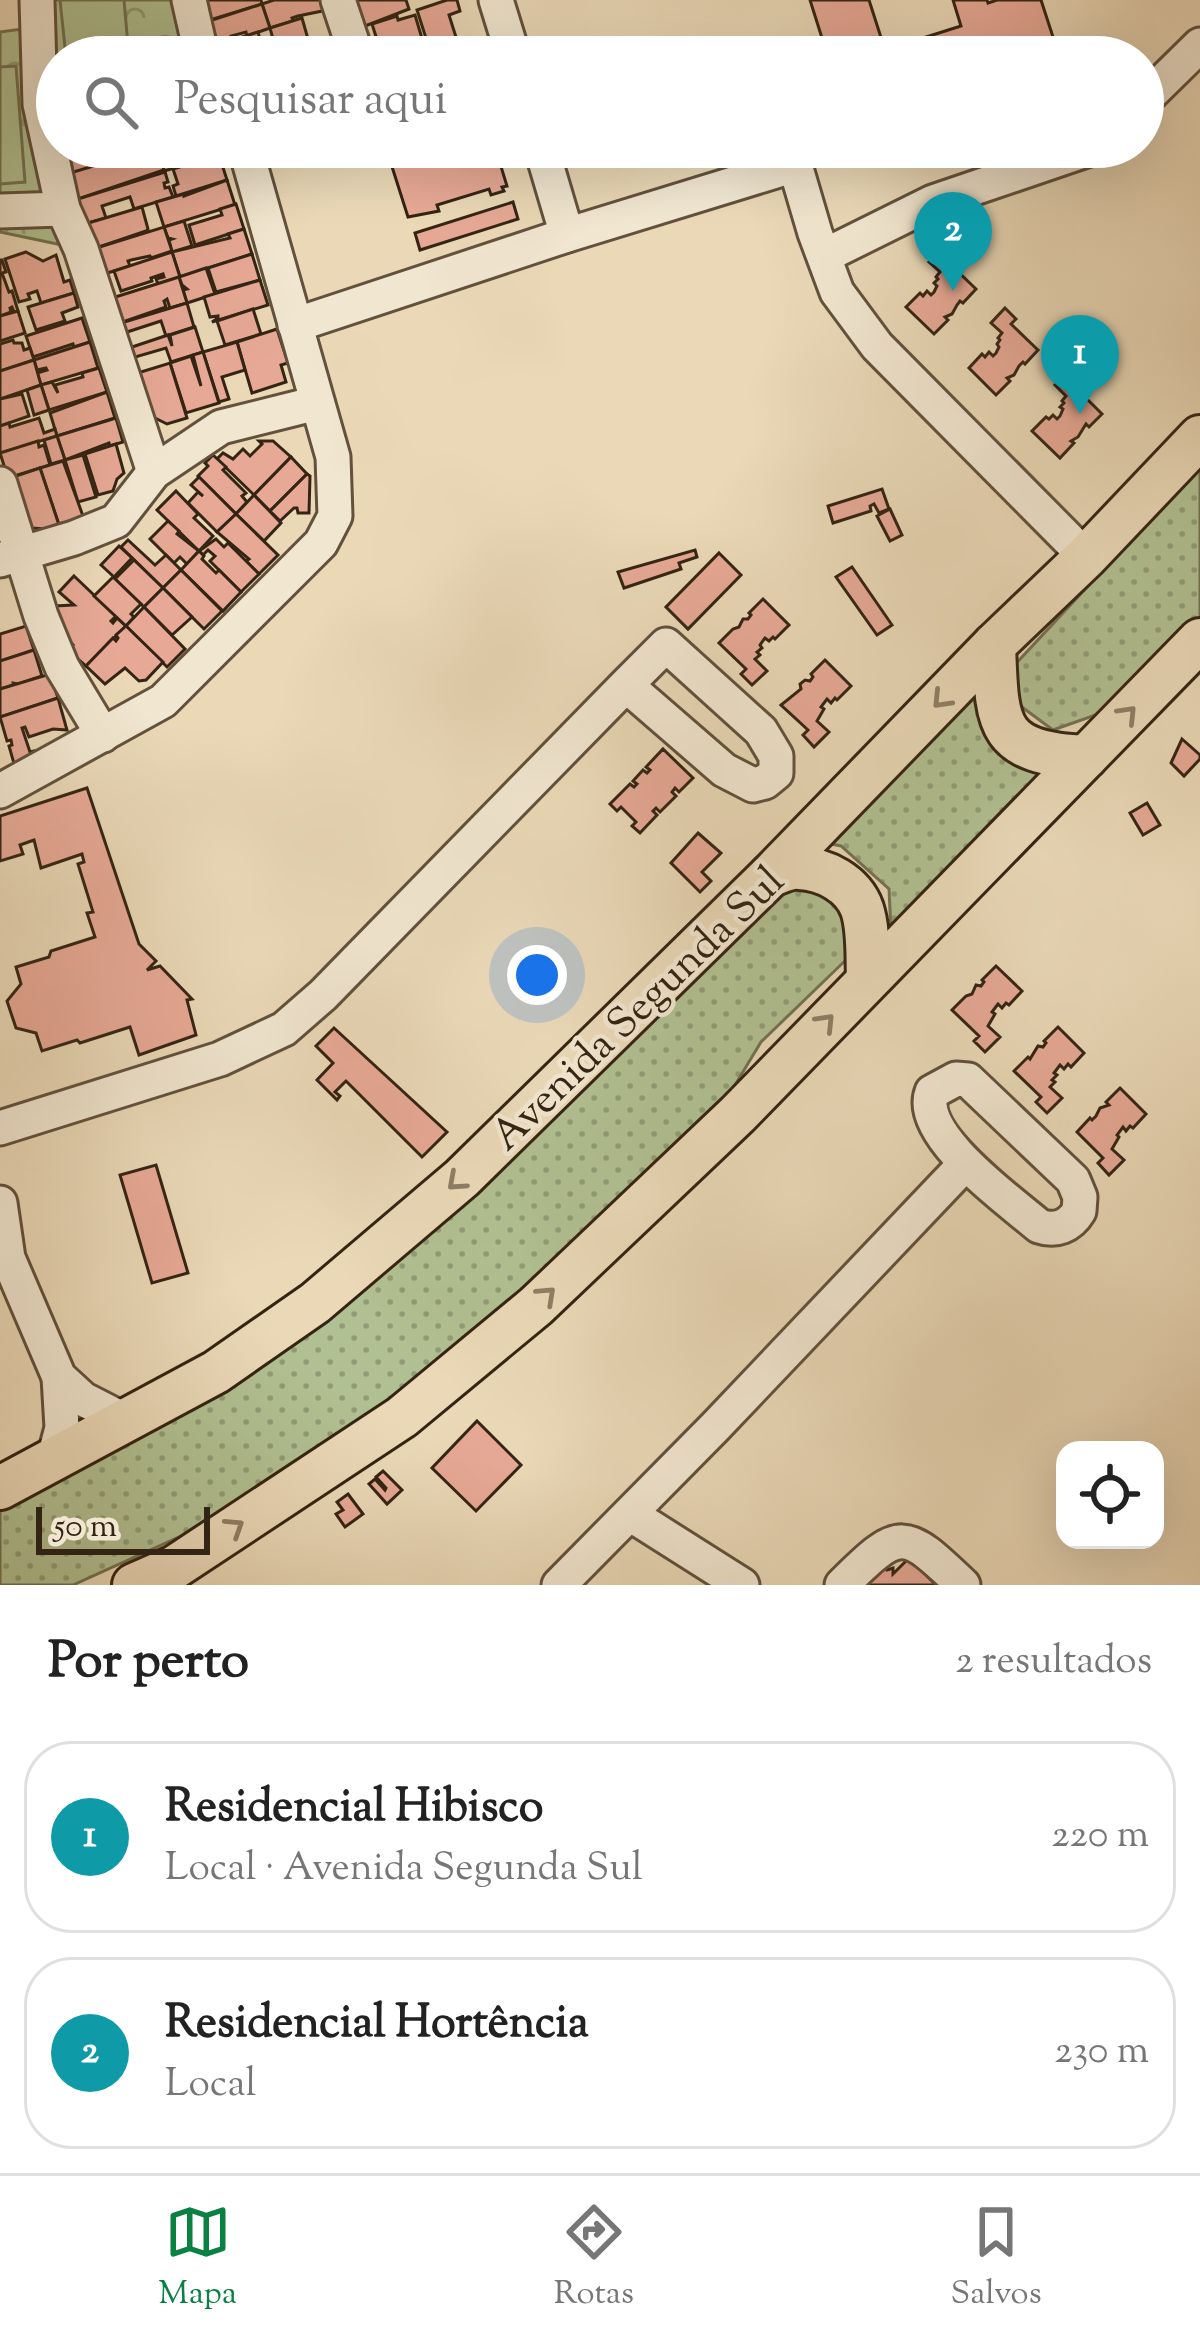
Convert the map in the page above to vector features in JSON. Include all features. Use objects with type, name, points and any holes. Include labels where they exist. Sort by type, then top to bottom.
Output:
[{"type":"main road","name":"Avenida Segunda Sul","points":[[0,1488],[216,1372],[333,1288],[462,1178],[771,875],[1200,436]]},
{"type":"main road","points":[[134,1585],[180,1576],[402,1417],[536,1306],[738,1114],[1200,640]]},
{"type":"main road","points":[[994,645],[997,712],[1006,732],[1027,748],[1086,757]]},
{"type":"main road","points":[[771,875],[796,867],[826,874],[850,889],[862,909],[868,978]]},
{"type":"street","points":[[37,0],[41,36]]},
{"type":"street","points":[[189,0],[197,36]]},
{"type":"street","points":[[338,0],[350,36]]},
{"type":"street","points":[[496,0],[503,36]]},
{"type":"street","points":[[1164,80],[1200,44]]},
{"type":"street","points":[[57,168],[63,209],[81,249],[154,472]]},
{"type":"street","points":[[0,790],[163,700],[322,543],[335,516],[333,457],[251,168]]},
{"type":"street","points":[[547,168],[567,235]]},
{"type":"street","points":[[295,325],[785,168]]},
{"type":"street","points":[[796,168],[837,292],[877,346],[1085,557]]},
{"type":"street","points":[[824,256],[933,202],[1033,168]]},
{"type":"street","points":[[0,211],[63,209]]},
{"type":"street","points":[[11,556],[116,521],[154,472],[221,427],[316,403]]},
{"type":"street","points":[[0,484],[11,556],[62,668],[103,735]]},
{"type":"street","points":[[0,1128],[220,1059],[284,1029],[322,995],[626,685],[666,645],[761,731],[776,756],[776,773],[753,785],[724,770],[626,685]]},
{"type":"street","points":[[956,1079],[968,1079],[1073,1180],[1080,1197],[1077,1216],[1064,1227],[1039,1226],[965,1164],[927,1104],[932,1091],[956,1079]]},
{"type":"street","points":[[559,1585],[965,1164]]},
{"type":"street","points":[[0,1203],[4,1260],[59,1377],[82,1399],[126,1420]]},
{"type":"street","points":[[53,1462],[62,1428],[59,1377]]},
{"type":"street","points":[[630,1514],[742,1585]]},
{"type":"street","points":[[842,1585],[877,1550],[905,1541],[918,1544],[964,1585]]},
{"type":"green space","points":[[30,0],[195,0],[205,36],[36,36],[36,168],[67,168],[81,249],[0,232],[0,32],[30,28]]},
{"type":"green space","points":[[60,0],[124,0],[127,36],[64,36]]},
{"type":"green space","points":[[16,66],[25,182],[0,184],[0,67]]},
{"type":"green space","points":[[1200,455],[1200,619],[1107,711],[1053,730],[1011,699],[1009,671],[1101,572],[1142,514]]},
{"type":"green space","points":[[979,679],[1053,766],[891,931],[889,889],[841,846],[812,840]]},
{"type":"green space","points":[[803,876],[848,912],[850,956],[761,1042],[729,1095],[595,1237],[428,1378],[181,1536],[73,1585],[0,1585],[0,1498],[241,1368],[772,886]]},
{"type":"building","points":[[204,0],[261,0],[262,4],[210,20]]},
{"type":"building","points":[[324,0],[327,10],[270,28],[262,4]]},
{"type":"building","points":[[406,0],[409,9],[360,28],[352,2]]},
{"type":"building","points":[[457,0],[460,11],[449,15],[456,36],[425,36],[417,10]]},
{"type":"building","points":[[810,0],[869,0],[881,36],[821,36]]},
{"type":"building","points":[[953,0],[1041,0],[1053,36],[929,36],[961,26]]},
{"type":"building","points":[[262,4],[270,28],[247,36],[246,32],[211,36],[206,22]]},
{"type":"building","points":[[415,15],[421,36],[376,36],[372,24],[397,16],[398,20]]},
{"type":"building","points":[[302,18],[307,36],[272,36],[270,28]]},
{"type":"building","points":[[87,168],[164,170],[78,199],[70,173]]},
{"type":"building","points":[[223,168],[227,180],[176,196],[173,169]]},
{"type":"building","points":[[392,168],[501,168],[504,191],[491,195],[489,189],[437,205],[439,211],[408,217]]},
{"type":"building","points":[[165,172],[165,188],[169,187],[173,197],[134,209],[130,197],[102,206],[106,218],[84,224],[78,199]]},
{"type":"building","points":[[227,180],[235,205],[164,227],[156,202]]},
{"type":"building","points":[[513,202],[518,219],[420,250],[415,233]]},
{"type":"building","points":[[236,204],[244,229],[195,245],[189,225],[222,215],[220,209]]},
{"type":"building","points":[[142,207],[146,231],[93,249],[85,224]]},
{"type":"building","points":[[184,221],[192,246],[172,252],[172,239],[164,227]]},
{"type":"building","points":[[164,227],[172,251],[128,261],[130,266],[101,275],[93,249]]},
{"type":"building","points":[[244,229],[252,254],[180,277],[172,252],[230,238],[228,234]]},
{"type":"building","points":[[943,247],[954,258],[949,263],[976,289],[934,334],[906,307],[920,293],[934,292],[940,272],[929,262]]},
{"type":"building","points":[[26,252],[43,261],[56,255],[64,282],[70,280],[74,293],[41,303],[37,291],[19,302],[5,259]]},
{"type":"building","points":[[172,252],[180,277],[158,284],[156,279],[163,274],[121,291],[114,271]]},
{"type":"building","points":[[252,254],[260,280],[216,292],[208,268]]},
{"type":"building","points":[[0,260],[18,311],[12,307],[0,316]]},
{"type":"building","points":[[206,268],[215,294],[187,303],[183,290],[187,289],[179,277]]},
{"type":"building","points":[[179,277],[187,303],[170,308],[167,299],[166,307],[117,324],[109,299]]},
{"type":"building","points":[[260,280],[268,305],[212,322],[218,316],[210,317],[204,297]]},
{"type":"building","points":[[74,293],[78,307],[62,313],[65,321],[36,330],[28,307]]},
{"type":"building","points":[[187,303],[194,327],[166,336],[161,321],[124,333],[121,323]]},
{"type":"building","points":[[1005,308],[1016,319],[1011,324],[1038,350],[996,395],[969,368],[982,354],[996,353],[1002,333],[991,323]]},
{"type":"building","points":[[253,309],[261,334],[225,345],[217,321]]},
{"type":"building","points":[[18,311],[25,333],[0,341],[0,316]]},
{"type":"building","points":[[82,318],[90,342],[33,357],[26,336]]},
{"type":"building","points":[[195,327],[203,352],[171,362],[166,348],[132,358],[129,348],[168,335],[172,346],[170,335]]},
{"type":"building","points":[[277,329],[288,363],[281,365],[286,382],[252,393],[237,342]]},
{"type":"building","points":[[90,342],[98,368],[41,385],[37,373],[47,370],[37,370],[34,360]]},
{"type":"building","points":[[237,342],[245,370],[222,377],[229,399],[219,402],[203,352]]},
{"type":"building","points":[[22,343],[24,350],[30,348],[34,360],[0,371],[0,344]]},
{"type":"building","points":[[203,352],[219,403],[186,413],[170,363],[191,356],[201,386],[193,355]]},
{"type":"building","points":[[34,360],[41,385],[0,399],[0,371]]},
{"type":"building","points":[[170,363],[187,418],[167,424],[143,412],[131,375]]},
{"type":"building","points":[[99,368],[107,392],[49,410],[41,385],[52,382],[58,393],[55,385]]},
{"type":"building","points":[[1069,371],[1080,382],[1075,387],[1102,414],[1089,427],[1086,424],[1060,458],[1032,431],[1046,417],[1060,416],[1066,396],[1055,385]]},
{"type":"building","points":[[41,385],[49,410],[34,415],[27,390]]},
{"type":"building","points":[[107,392],[115,418],[57,436],[50,413]]},
{"type":"building","points":[[22,394],[29,416],[0,426],[0,399]]},
{"type":"building","points":[[39,418],[44,433],[55,429],[57,436],[0,453],[0,426]]},
{"type":"building","points":[[116,418],[123,442],[65,460],[57,436]]},
{"type":"building","points":[[57,436],[65,460],[51,464],[44,440]]},
{"type":"building","points":[[38,441],[50,465],[8,478],[0,453]]},
{"type":"building","points":[[259,441],[273,441],[291,457],[254,495],[217,459],[223,453],[233,459],[243,449],[250,456],[262,444]]},
{"type":"building","points":[[116,444],[124,473],[113,491],[98,495],[85,454]]},
{"type":"building","points":[[83,455],[96,497],[78,502],[65,460]]},
{"type":"building","points":[[213,455],[246,493],[242,496],[247,502],[236,514],[198,476]]},
{"type":"building","points":[[291,457],[307,474],[270,511],[254,495]]},
{"type":"building","points":[[63,461],[83,516],[59,525],[40,468]]},
{"type":"building","points":[[40,468],[59,525],[46,529],[31,528],[13,477]]},
{"type":"building","points":[[307,474],[309,513],[294,508],[280,521],[270,511]]},
{"type":"building","points":[[199,477],[236,514],[217,532],[188,503],[198,492],[203,496],[191,485]]},
{"type":"building","points":[[882,489],[889,509],[879,513],[874,504],[871,511],[833,523],[828,506]]},
{"type":"building","points":[[176,491],[213,536],[199,551],[157,510]]},
{"type":"building","points":[[254,495],[281,523],[264,541],[236,514]]},
{"type":"building","points":[[890,509],[902,535],[890,541],[877,516]]},
{"type":"building","points":[[236,514],[278,555],[259,574],[217,532]]},
{"type":"building","points":[[168,521],[199,551],[187,564],[180,557],[174,563],[150,539]]},
{"type":"building","points":[[216,539],[224,547],[228,543],[259,574],[241,592],[210,561],[215,556],[208,550],[203,555],[199,551]]},
{"type":"building","points":[[128,540],[155,565],[166,555],[181,570],[163,588],[121,547]]},
{"type":"building","points":[[119,546],[132,558],[114,577],[101,565]]},
{"type":"building","points":[[695,550],[697,557],[679,563],[681,569],[624,588],[618,572]]},
{"type":"building","points":[[199,551],[216,573],[219,570],[241,592],[223,611],[181,570]]},
{"type":"building","points":[[719,553],[741,575],[688,629],[666,607]]},
{"type":"building","points":[[134,560],[163,588],[144,607],[115,579]]},
{"type":"building","points":[[852,567],[892,625],[877,635],[836,577]]},
{"type":"building","points":[[181,570],[222,611],[204,629],[163,588]]},
{"type":"building","points":[[74,576],[116,616],[113,623],[117,618],[126,626],[86,666],[68,650],[73,645],[59,628],[55,606],[74,605],[59,592]]},
{"type":"building","points":[[113,577],[141,604],[126,626],[94,596]]},
{"type":"building","points":[[163,588],[192,617],[172,635],[144,607]]},
{"type":"building","points":[[763,599],[789,625],[760,645],[755,659],[767,671],[752,685],[741,674],[746,669],[719,643]]},
{"type":"building","points":[[144,607],[185,649],[167,667],[126,626]]},
{"type":"building","points":[[26,626],[34,650],[0,661],[0,634]]},
{"type":"building","points":[[126,626],[163,662],[146,680],[139,681],[125,668],[105,684],[86,666]]},
{"type":"building","points":[[34,650],[42,676],[0,689],[0,661]]},
{"type":"building","points":[[825,660],[851,686],[821,707],[817,721],[829,732],[814,747],[803,735],[808,730],[781,705],[801,689],[800,684],[810,681]]},
{"type":"building","points":[[50,674],[58,698],[0,717],[0,689]]},
{"type":"building","points":[[58,698],[67,730],[29,737],[22,728],[37,760],[15,767],[11,740],[7,741],[0,717]]},
{"type":"building","points":[[1182,739],[1200,755],[1184,776],[1171,763]]},
{"type":"building","points":[[663,749],[693,778],[679,792],[675,788],[676,796],[660,812],[653,811],[657,815],[640,833],[621,807],[617,811],[610,804],[630,784],[637,784],[633,781],[643,770],[650,770],[646,767]]},
{"type":"building","points":[[87,788],[139,944],[156,961],[147,970],[160,966],[192,999],[187,1000],[196,1035],[139,1055],[130,1027],[42,1051],[36,1033],[16,1028],[7,1001],[21,984],[16,967],[95,937],[87,913],[93,912],[78,864],[84,862],[82,854],[41,868],[34,840],[20,845],[23,854],[0,861],[0,816]]},
{"type":"building","points":[[1147,803],[1160,825],[1143,835],[1130,813]]},
{"type":"building","points":[[698,833],[721,853],[702,872],[711,881],[700,892],[671,863]]},
{"type":"building","points":[[996,966],[1022,991],[1009,1005],[1002,1008],[998,1004],[992,1012],[988,1026],[1000,1037],[985,1052],[974,1041],[979,1036],[952,1010]]},
{"type":"building","points":[[1058,1027],[1084,1053],[1071,1067],[1060,1065],[1054,1073],[1050,1087],[1062,1098],[1047,1113],[1036,1102],[1041,1097],[1014,1071]]},
{"type":"building","points":[[334,1028],[447,1132],[422,1157],[346,1081],[335,1092],[340,1096],[337,1100],[317,1080],[333,1063],[316,1046]]},
{"type":"building","points":[[1120,1088],[1146,1114],[1133,1128],[1126,1131],[1123,1127],[1117,1135],[1112,1149],[1124,1160],[1109,1175],[1098,1163],[1103,1158],[1077,1132],[1109,1105],[1106,1102]]},
{"type":"building","points":[[156,1165],[188,1273],[152,1283],[120,1175]]},
{"type":"building","points":[[477,1421],[521,1465],[476,1511],[432,1468]]},
{"type":"building","points":[[383,1471],[402,1490],[387,1504],[369,1484],[375,1479],[385,1490],[376,1477]]},
{"type":"building","points":[[348,1494],[363,1514],[345,1527],[336,1514],[343,1510],[337,1502]]},
{"type":"building","points":[[909,1558],[936,1585],[864,1585],[882,1565],[893,1568],[893,1574]]},
{"type":"place","name":"Residencial Hortência","points":[[953,291]]},
{"type":"place","name":"Residencial Hibisco","points":[[1080,414]]}]
